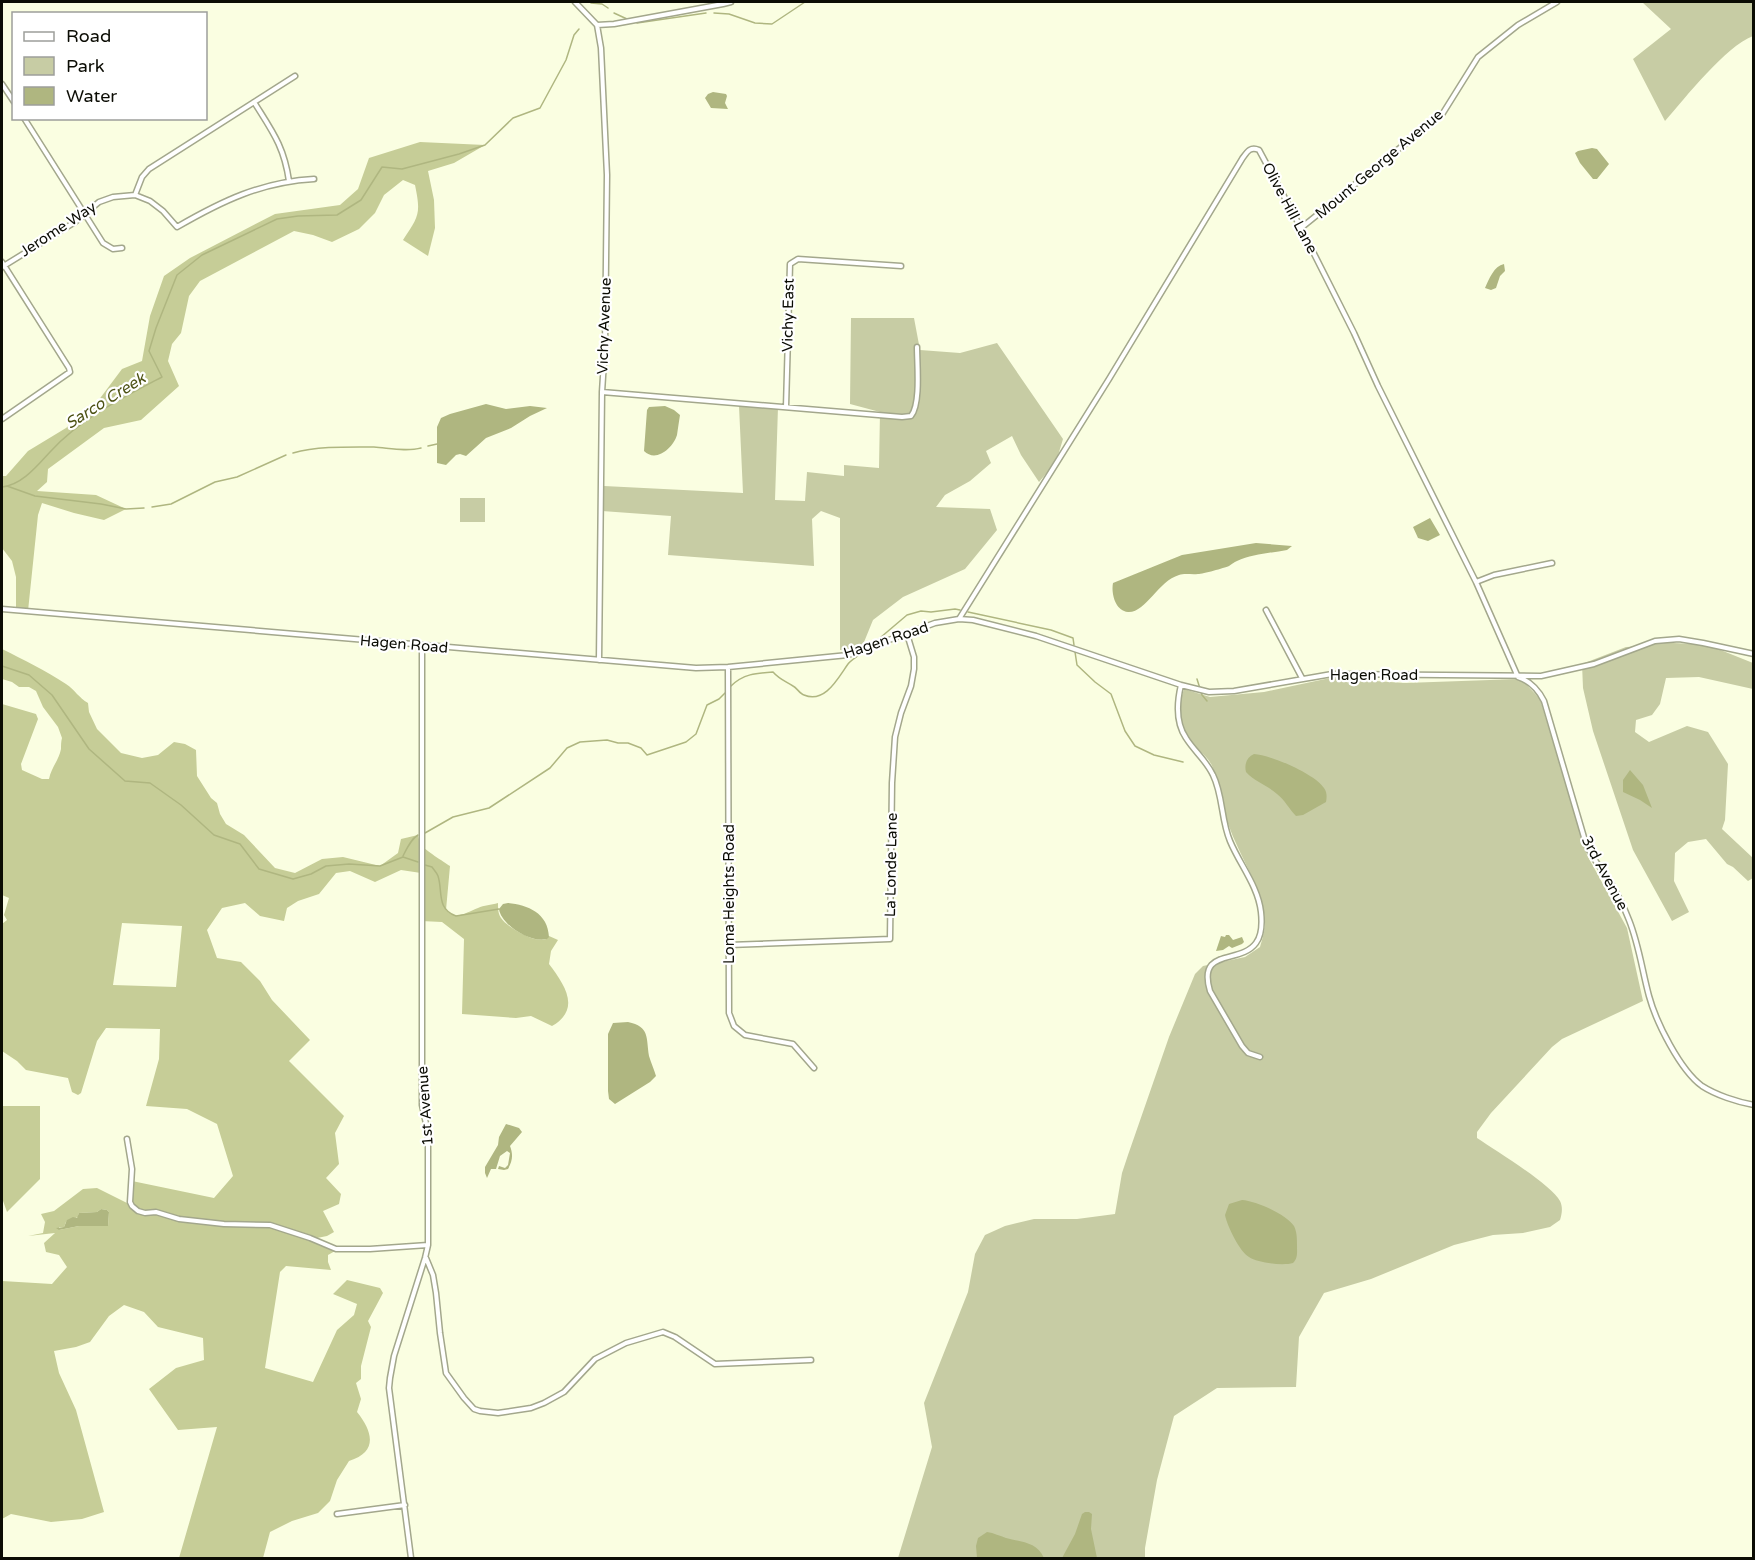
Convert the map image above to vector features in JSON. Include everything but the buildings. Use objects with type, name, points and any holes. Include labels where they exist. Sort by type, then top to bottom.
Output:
[{"type":"street","points":[[575,2],[597,26],[731,2]]},
{"type":"street","name":"Mount George Avenue","points":[[1301,228],[1443,113],[1478,57],[1518,25],[1557,2]]},
{"type":"street","name":"Vichy Avenue","points":[[597,26],[601,48],[607,175],[599,660]]},
{"type":"street","points":[[295,76],[149,169],[142,177],[135,195],[150,201],[163,211],[177,227],[233,197],[262,187],[289,181],[314,179]]},
{"type":"street","points":[[2,84],[12,99]]},
{"type":"street","points":[[254,102],[282,148],[289,181]]},
{"type":"street","points":[[25,120],[103,243],[113,249],[122,248]]},
{"type":"street","name":"Olive Hill Lane","points":[[959,620],[1242,159],[1250,149],[1254,148],[1262,153],[1301,228],[1476,582],[1518,677]]},
{"type":"street","name":"Jerome Way","points":[[2,265],[75,222],[105,199],[135,195]]},
{"type":"street","name":"Vichy East","points":[[786,407],[791,262],[798,259],[901,266]]},
{"type":"street","points":[[2,265],[70,372],[2,419]]},
{"type":"street","points":[[602,393],[911,416],[916,402],[917,347]]},
{"type":"street","points":[[1476,582],[1494,575],[1552,562]]},
{"type":"street","name":"Hagen Road","points":[[2,609],[696,668],[848,655],[935,623],[973,620],[1036,636],[1181,685],[1206,691],[1234,691],[1302,678],[1352,673],[1540,676],[1594,664],[1656,641],[1679,639],[1754,654]]},
{"type":"street","points":[[1266,610],[1302,678]]},
{"type":"street","name":"La Londe Lane","points":[[729,945],[890,939],[892,783],[895,737],[914,669],[914,657],[907,634]]},
{"type":"street","name":"1st Avenue","points":[[411,1558],[389,1388],[394,1356],[428,1245],[428,1133],[422,1105],[422,646]]},
{"type":"street","name":"Loma Heights Road","points":[[728,667],[729,1013],[734,1026],[745,1035],[793,1044],[814,1068]]},
{"type":"street","name":"3rd Avenue","points":[[1518,677],[1534,686],[1544,700],[1586,844],[1612,885],[1627,915],[1636,940],[1649,998],[1663,1032],[1687,1071],[1698,1083],[1712,1091],[1754,1105]]},
{"type":"street","points":[[1181,685],[1178,706],[1180,725],[1187,740],[1203,758],[1214,776],[1230,840],[1255,889],[1261,913],[1260,930],[1255,945],[1245,952],[1224,957],[1212,964],[1207,975],[1208,985],[1242,1046],[1248,1053],[1260,1057]]},
{"type":"street","points":[[127,1139],[132,1169],[130,1198],[132,1206],[138,1211],[224,1224],[270,1225],[336,1249],[370,1250],[428,1245]]},
{"type":"street","points":[[425,1258],[433,1275],[446,1372],[464,1398],[474,1409],[480,1411],[498,1413],[531,1408],[544,1403],[564,1392],[595,1359],[626,1343],[663,1332],[675,1337],[715,1364],[811,1360]]},
{"type":"street","points":[[337,1514],[405,1505]]},
{"type":"green space","points":[[1642,2],[1753,2],[1753,36],[1718,61],[1665,121],[1633,59],[1671,29]]},
{"type":"green space","points":[[851,318],[914,318],[920,350],[960,353],[997,343],[1063,439],[1056,462],[1039,482],[1021,455],[1012,436],[986,451],[991,463],[970,481],[945,495],[936,507],[990,509],[997,530],[965,569],[903,597],[873,620],[862,647],[840,650],[840,518],[821,511],[812,519],[814,566],[668,555],[671,516],[602,511],[604,486],[743,493],[739,406],[778,407],[775,500],[805,501],[807,472],[844,476],[844,465],[879,468],[880,412],[850,404]]},
{"type":"green space","points":[[460,498],[485,498],[485,522],[460,522]]},
{"type":"green space","points":[[1653,642],[1694,644],[1718,649],[1753,663],[1753,689],[1699,677],[1666,678],[1660,704],[1652,715],[1636,720],[1635,732],[1649,742],[1687,726],[1708,732],[1728,764],[1725,820],[1722,829],[1753,858],[1753,878],[1748,881],[1727,864],[1706,839],[1688,842],[1675,853],[1674,881],[1689,912],[1672,921],[1633,850],[1593,731],[1583,688],[1582,664],[1626,647],[1648,646]]},
{"type":"green space","points":[[1330,678],[1405,683],[1518,679],[1523,681],[1540,699],[1587,855],[1627,928],[1643,1001],[1562,1039],[1491,1113],[1477,1132],[1477,1138],[1535,1177],[1555,1194],[1562,1206],[1560,1220],[1550,1227],[1523,1233],[1493,1235],[1454,1245],[1371,1279],[1324,1293],[1299,1337],[1296,1387],[1217,1388],[1174,1416],[1157,1480],[1145,1558],[898,1558],[932,1447],[924,1403],[968,1292],[975,1254],[985,1235],[1005,1226],[1034,1219],[1077,1219],[1115,1214],[1122,1173],[1169,1037],[1195,974],[1203,966],[1245,957],[1260,947],[1265,924],[1261,899],[1230,830],[1213,768],[1206,757],[1189,741],[1182,729],[1180,709],[1184,689],[1210,697],[1264,692]]},
{"type":"shaded area","points":[[420,142],[485,145],[454,163],[428,171],[434,200],[435,228],[428,256],[403,240],[415,220],[418,202],[415,185],[403,180],[384,195],[375,213],[359,229],[332,242],[294,231],[200,281],[189,296],[181,333],[172,344],[168,361],[179,386],[141,420],[104,428],[48,469],[47,482],[37,491],[96,495],[126,509],[104,520],[42,503],[38,515],[28,611],[16,610],[16,577],[12,561],[2,548],[2,476],[6,476],[28,451],[66,428],[98,401],[122,369],[142,361],[150,316],[164,276],[190,258],[275,214],[340,205],[358,189],[369,158]]},
{"type":"shaded area","points":[[2,649],[69,686],[88,703],[89,712],[97,729],[121,753],[142,758],[158,755],[174,742],[185,744],[196,750],[197,776],[211,798],[217,803],[226,824],[244,835],[275,868],[295,873],[322,859],[343,857],[380,866],[398,853],[401,839],[418,835],[423,847],[450,866],[446,910],[450,913],[462,915],[483,906],[498,903],[501,918],[513,929],[536,939],[544,940],[549,936],[558,940],[551,951],[549,964],[564,988],[568,1004],[561,1019],[552,1026],[531,1016],[516,1018],[462,1014],[464,939],[442,922],[421,921],[421,873],[401,870],[375,882],[350,871],[336,873],[319,894],[298,901],[287,908],[284,921],[260,916],[245,903],[222,908],[207,930],[217,958],[241,962],[260,981],[272,1000],[310,1040],[289,1061],[344,1116],[335,1133],[339,1164],[326,1178],[341,1194],[339,1204],[323,1211],[334,1232],[312,1239],[335,1251],[328,1255],[331,1270],[286,1266],[280,1272],[265,1368],[313,1382],[337,1330],[354,1315],[357,1304],[333,1294],[347,1280],[380,1288],[383,1293],[368,1321],[371,1327],[361,1366],[361,1379],[356,1383],[361,1399],[357,1412],[367,1427],[370,1441],[368,1447],[365,1452],[349,1461],[337,1480],[330,1501],[318,1513],[292,1521],[270,1532],[263,1558],[179,1558],[217,1427],[178,1430],[149,1389],[176,1368],[204,1360],[203,1338],[158,1327],[144,1312],[124,1305],[109,1316],[90,1342],[54,1351],[59,1373],[76,1410],[104,1512],[82,1519],[51,1522],[11,1514],[2,1519],[2,1281],[52,1284],[67,1267],[59,1255],[46,1252],[44,1243],[55,1233],[28,1236],[43,1233],[45,1222],[41,1214],[54,1211],[83,1189],[97,1188],[131,1205],[132,1181],[214,1198],[233,1176],[217,1124],[187,1109],[146,1106],[159,1059],[160,1029],[106,1028],[97,1041],[81,1093],[78,1095],[72,1092],[68,1078],[26,1070],[2,1051],[2,924],[7,920],[4,915],[9,898],[2,895],[2,704],[36,714],[38,719],[21,764],[22,770],[42,779],[49,779],[60,753],[62,738],[58,727],[43,707],[36,691],[29,687],[19,687],[2,679]],"holes":[[[122,923],[182,926],[176,987],[113,985]],[[101,1209],[109,1212],[108,1226],[79,1226],[59,1230],[59,1227],[64,1227],[66,1222],[78,1217],[79,1213],[97,1212]]]},
{"type":"shaded area","points":[[2,1106],[40,1106],[40,1179],[7,1212],[2,1198]]},
{"type":"water","points":[[713,92],[726,94],[725,103],[728,109],[711,108],[705,98]]},
{"type":"water","points":[[1592,148],[1597,149],[1609,164],[1597,179],[1593,179],[1575,153]]},
{"type":"water","points":[[1504,264],[1505,271],[1500,276],[1496,288],[1491,290],[1485,288],[1495,270]]},
{"type":"water","points":[[486,404],[506,409],[530,406],[547,408],[511,428],[486,438],[466,456],[456,455],[446,465],[437,463],[437,427],[441,418]]},
{"type":"water","points":[[665,406],[680,415],[677,435],[672,445],[664,452],[659,455],[649,454],[644,451],[647,410],[649,407]]},
{"type":"water","points":[[1430,518],[1440,535],[1428,541],[1418,538],[1413,527]]},
{"type":"water","points":[[1256,543],[1292,546],[1287,550],[1255,555],[1209,572],[1179,575],[1165,583],[1147,602],[1134,611],[1124,611],[1115,601],[1113,583],[1182,555]]},
{"type":"water","points":[[1254,754],[1281,762],[1312,777],[1325,790],[1326,802],[1303,815],[1296,816],[1280,796],[1246,772],[1247,761]]},
{"type":"water","points":[[1630,770],[1643,785],[1652,808],[1623,792],[1623,780]]},
{"type":"water","points":[[503,904],[529,908],[541,916],[548,929],[549,937],[541,940],[533,939],[511,927],[499,909]]},
{"type":"water","points":[[1226,935],[1233,940],[1242,937],[1244,942],[1232,948],[1229,946],[1216,951],[1221,936]]},
{"type":"water","points":[[628,1022],[644,1030],[656,1076],[615,1104],[609,1099],[608,1091],[608,1034],[613,1023]]},
{"type":"water","points":[[506,1124],[519,1128],[522,1132],[510,1146],[512,1157],[508,1169],[498,1169],[499,1166],[505,1168],[508,1165],[510,1153],[507,1151],[500,1156],[496,1169],[491,1169],[487,1178],[485,1167],[498,1145],[499,1137]]},
{"type":"water","points":[[1242,1200],[1270,1209],[1290,1221],[1297,1236],[1297,1253],[1293,1263],[1277,1264],[1258,1261],[1245,1254],[1231,1232],[1225,1215],[1229,1204]]},
{"type":"water","points":[[101,1209],[109,1212],[108,1226],[79,1226],[59,1230],[56,1228],[64,1227],[67,1220],[77,1218],[79,1213],[97,1212]]},
{"type":"water","points":[[1085,1512],[1092,1514],[1091,1529],[1097,1558],[1062,1558],[1075,1534],[1082,1514]]},
{"type":"water","points":[[987,1532],[1033,1546],[1044,1558],[977,1558],[978,1538]]},
{"type":"waterway","points":[[592,2],[608,8]]},
{"type":"waterway","points":[[714,13],[729,14],[755,23],[772,24],[805,2]]},
{"type":"waterway","points":[[614,13],[627,19]]},
{"type":"waterway","points":[[637,23],[706,13]]},
{"type":"waterway","name":"Sarco Creek","points":[[2,487],[16,483],[29,474],[62,440],[88,419],[162,377],[149,351],[156,328],[177,275],[202,255],[277,219],[337,215],[361,200],[382,167],[402,169],[485,145],[513,118],[540,108],[566,60],[574,35],[579,29]]},
{"type":"waterway","points":[[428,446],[437,444]]},
{"type":"waterway","points":[[293,453],[333,447],[403,450],[421,448]]},
{"type":"waterway","points":[[152,507],[171,504],[215,482],[237,477],[286,455]]},
{"type":"waterway","points":[[7,486],[35,496],[126,509],[144,508]]},
{"type":"waterway","points":[[874,643],[907,615],[921,611],[960,610]]},
{"type":"waterway","points":[[968,612],[1051,630],[1073,638],[1074,645]]},
{"type":"waterway","points":[[1075,652],[1077,665],[1111,694],[1125,731],[1135,746],[1154,755],[1183,762]]},
{"type":"waterway","points":[[731,686],[750,675],[773,672],[803,694],[818,696],[825,693],[849,663],[859,655]]},
{"type":"waterway","points":[[2,666],[29,675],[52,695],[89,749],[125,781],[150,783],[181,805],[214,835],[240,844],[259,869],[293,879],[311,874],[326,866],[349,864],[380,866],[403,857],[418,862]]},
{"type":"waterway","points":[[1197,679],[1202,695],[1207,701]]},
{"type":"waterway","points":[[425,833],[453,817],[489,808],[550,768],[567,748],[580,742],[607,740],[628,743],[641,748],[647,755],[686,742],[696,734],[707,705],[725,693]]},
{"type":"waterway","points":[[403,856],[411,841],[418,835]]},
{"type":"waterway","points":[[425,865],[432,867],[438,875],[441,899],[445,909],[450,913],[456,916],[499,909]]}]
